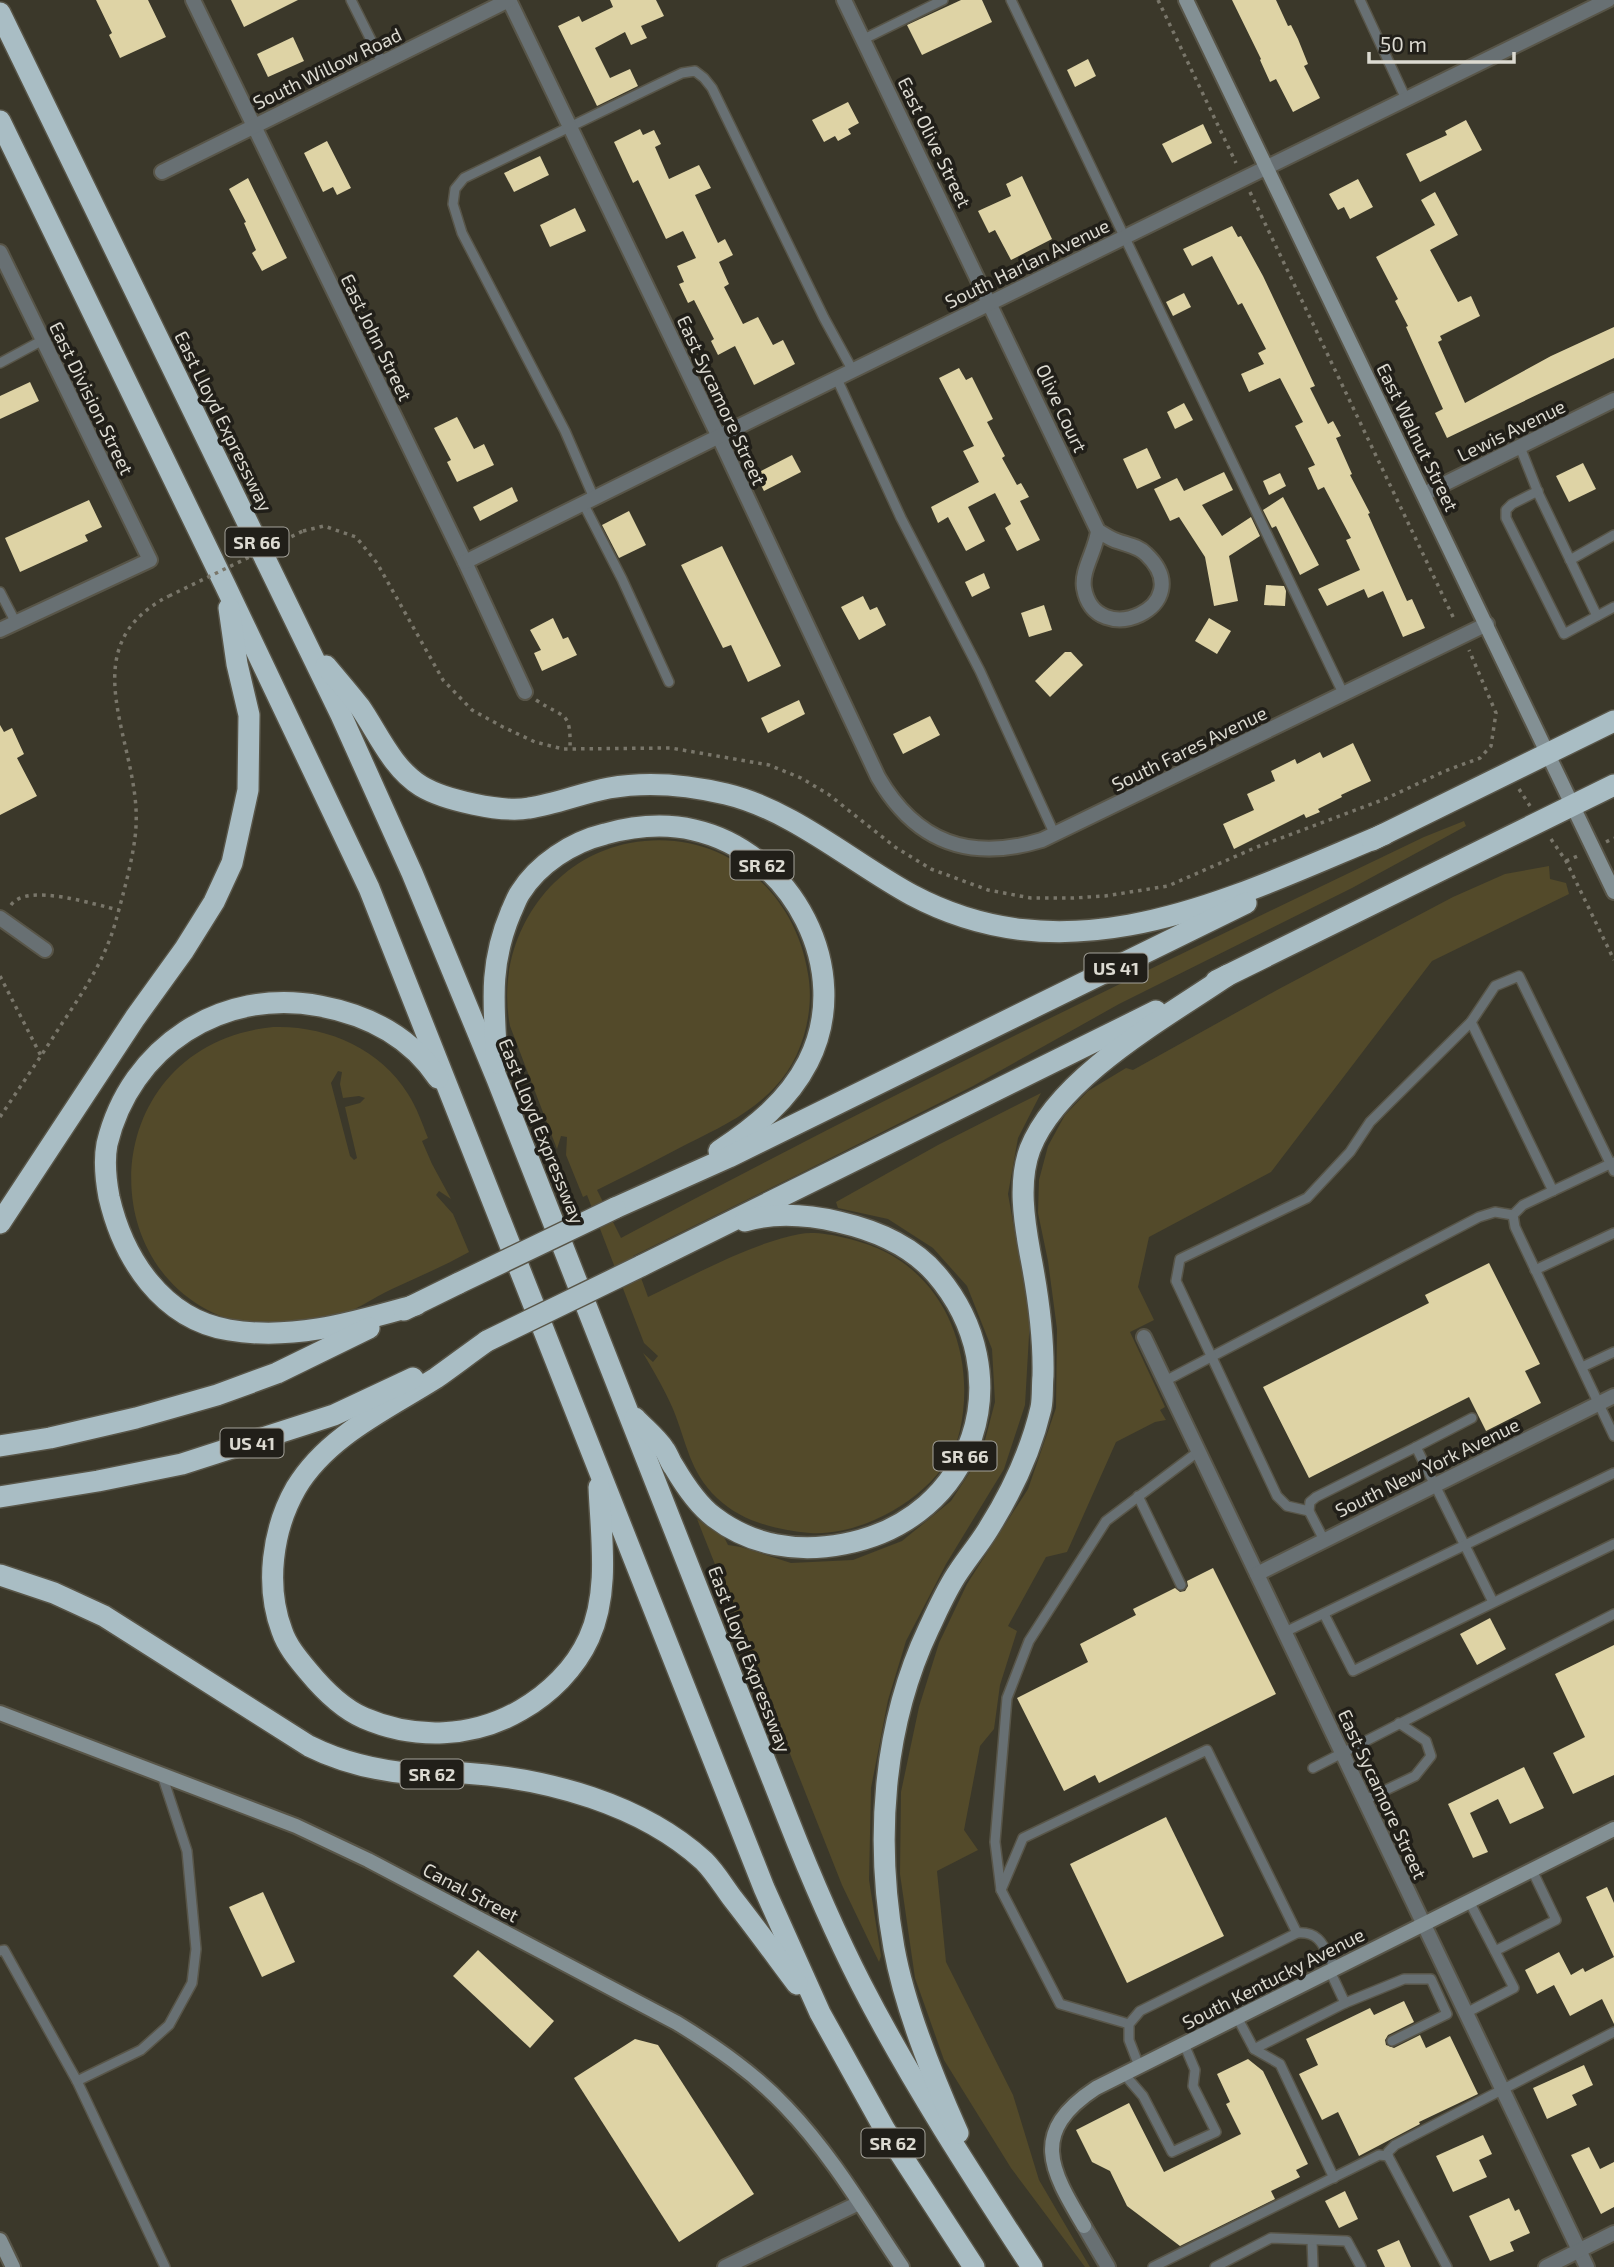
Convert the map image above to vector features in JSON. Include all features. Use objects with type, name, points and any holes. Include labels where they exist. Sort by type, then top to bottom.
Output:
[{"type":"highway","name":"East Lloyd Expressway","points":[[0,13],[303,637],[412,873],[497,1079],[828,1915],[888,2035],[945,2133],[1032,2267]]},
{"type":"highway","name":"SR 66","points":[[0,121],[225,585],[237,664],[249,715],[248,790],[232,863],[214,902],[0,1223]]},
{"type":"highway","points":[[225,585],[369,888],[764,1888],[820,2013]]},
{"type":"highway","points":[[303,637],[358,705],[398,765],[421,786],[481,806],[527,809],[609,788],[635,785],[684,786],[729,795],[785,818],[921,899],[967,918],[1009,928],[1061,932],[1109,930],[1146,924],[1248,890],[1385,834]]},
{"type":"highway","name":"US 41","points":[[0,1446],[50,1438],[136,1418],[217,1395],[277,1373],[615,1208],[729,1157],[1614,721]]},
{"type":"highway","name":"US 41","points":[[0,1497],[97,1482],[182,1464],[334,1415],[1614,785]]},
{"type":"highway","name":"SR 62","points":[[497,1079],[493,976],[499,949],[519,893],[551,861],[571,846],[594,836],[622,829],[657,825],[694,830],[717,837],[747,854],[773,874],[806,918],[821,960],[823,1003],[817,1042],[809,1061],[787,1096],[738,1138],[680,1177],[615,1208]]},
{"type":"highway","points":[[988,2199],[951,2117],[918,2032],[894,1951],[886,1892],[888,1765],[901,1700],[928,1631],[957,1574],[989,1529],[1020,1473],[1042,1406],[1044,1341],[1026,1231],[1023,1189],[1029,1152],[1045,1119],[1070,1089],[1147,1030],[1228,975]]},
{"type":"highway","points":[[416,1305],[350,1324],[303,1332],[263,1334],[227,1330],[192,1318],[164,1300],[141,1273],[124,1245],[114,1218],[106,1181],[107,1146],[118,1113],[133,1083],[174,1037],[224,1012],[281,1002],[337,1009],[363,1016],[388,1029],[411,1046],[430,1067],[455,1104]]},
{"type":"highway","name":"SR 66","points":[[626,1409],[664,1449],[687,1486],[713,1516],[752,1539],[790,1547],[822,1548],[858,1542],[885,1531],[908,1519],[930,1502],[949,1483],[964,1460],[979,1412],[976,1356],[966,1324],[952,1296],[934,1272],[914,1254],[890,1240],[861,1227],[834,1220],[807,1215],[779,1216],[752,1219],[715,1229]]},
{"type":"highway","points":[[487,1341],[437,1377],[357,1427],[316,1462],[297,1488],[279,1530],[273,1573],[282,1632],[296,1657],[316,1681],[363,1718],[413,1732],[439,1734],[472,1731],[501,1722],[534,1702],[556,1685],[574,1662],[589,1639],[597,1612],[603,1573],[598,1471]]},
{"type":"highway","name":"SR 62","points":[[0,1575],[54,1593],[104,1616],[329,1756],[382,1770],[418,1774],[463,1773],[518,1779],[575,1791],[645,1821],[671,1836],[705,1862],[820,2013],[885,2130],[974,2267]]},
{"type":"street","name":"East John Street","points":[[193,0],[465,562],[525,692]]},
{"type":"street","name":"South Willow Road","points":[[162,172],[509,0]]},
{"type":"street","name":"East Sycamore Street","points":[[509,0],[719,437],[878,777],[904,814]]},
{"type":"street","name":"East Olive Street","points":[[844,0],[990,302]]},
{"type":"street","name":"East Walnut Street","points":[[1186,0],[1614,892]]},
{"type":"street","name":"South Harlan Avenue","points":[[465,562],[1608,0]]},
{"type":"street","name":"East Division Street","points":[[0,252],[150,560],[16,623]]},
{"type":"street","name":"Olive Court","points":[[990,302],[1098,531]]},
{"type":"street","name":"Lewis Avenue","points":[[1424,494],[1614,400]]},
{"type":"street","points":[[1098,531],[1139,548],[1159,572],[1162,591],[1157,601],[1142,615],[1111,619],[1090,605],[1083,587],[1098,531]]},
{"type":"street","points":[[0,630],[16,623]]},
{"type":"street","name":"South Fares Avenue","points":[[904,814],[927,832],[943,840],[986,849],[1024,845],[1055,835],[1487,624]]},
{"type":"street","points":[[0,918],[45,950]]},
{"type":"street","name":"East Sycamore Street","points":[[1144,1337],[1587,2267]]},
{"type":"street","name":"South New York Avenue","points":[[1257,1574],[1614,1396]]},
{"type":"street","name":"Canal Street","points":[[0,1713],[296,1826],[369,1860],[677,2023],[749,2072],[785,2105],[836,2167],[902,2267]]},
{"type":"street","name":"South Kentucky Avenue","points":[[1108,2267],[1063,2191],[1055,2171],[1051,2148],[1053,2137],[1069,2109],[1080,2098],[1614,1829]]},
{"type":"street","points":[[725,2267],[859,2203]]},
{"type":"street","points":[[1546,2267],[1614,2234]]},
{"type":"street","points":[[0,2240],[13,2267]]},
{"type":"lane","points":[[351,0],[382,62]]},
{"type":"lane","points":[[864,39],[943,0]]},
{"type":"lane","points":[[1011,0],[1343,693]]},
{"type":"lane","points":[[1360,0],[1406,99]]},
{"type":"lane","points":[[670,682],[589,501],[559,419],[462,233],[453,204],[455,189],[464,178],[682,73],[695,71],[712,88],[824,318],[853,371]]},
{"type":"lane","points":[[0,363],[43,340]]},
{"type":"lane","points":[[837,379],[901,518],[980,671],[1055,835]]},
{"type":"lane","points":[[1520,447],[1597,616]]},
{"type":"lane","points":[[1538,491],[1506,510],[1509,526],[1564,634],[1614,607]]},
{"type":"lane","points":[[1570,560],[1614,535]]},
{"type":"lane","points":[[0,592],[16,623]]},
{"type":"lane","points":[[1310,1511],[1287,1506],[1277,1496],[1176,1281],[1180,1259],[1307,1198],[1350,1153],[1370,1122],[1471,1021],[1495,986],[1519,976],[1613,1165],[1522,1205],[1513,1215]]},
{"type":"lane","points":[[1471,1021],[1553,1191]]},
{"type":"lane","points":[[1165,1381],[1479,1217],[1495,1212],[1513,1215]]},
{"type":"lane","points":[[1513,1215],[1515,1227],[1614,1436]]},
{"type":"lane","points":[[1535,1270],[1614,1233]]},
{"type":"lane","points":[[1582,1367],[1614,1352]]},
{"type":"lane","points":[[1324,1540],[1310,1511],[1310,1502],[1316,1497],[1472,1418]]},
{"type":"lane","points":[[1416,1447],[1493,1602]]},
{"type":"lane","points":[[1129,2024],[1060,2004],[1001,1890],[995,1842],[1009,1688],[1029,1641],[1106,1521],[1199,1451]]},
{"type":"lane","points":[[1285,1632],[1614,1473]]},
{"type":"lane","points":[[1138,1496],[1181,1585]]},
{"type":"lane","points":[[1324,1614],[1353,1671],[1614,1544]]},
{"type":"lane","points":[[1313,1768],[1614,1614]]},
{"type":"lane","points":[[1364,1800],[1415,1776],[1431,1756],[1426,1741],[1399,1723]]},
{"type":"lane","points":[[1001,1890],[1023,1838],[1207,1750],[1297,1933]]},
{"type":"lane","points":[[77,2081],[141,2050],[169,2025],[192,1983],[196,1949],[187,1851],[162,1775]]},
{"type":"lane","points":[[1495,1951],[1556,1920],[1532,1870]]},
{"type":"lane","points":[[1466,2013],[1514,1988],[1469,1900]]},
{"type":"lane","points":[[1139,2066],[1129,2040],[1129,2024],[1140,2011],[1297,1933],[1309,1932],[1318,1937],[1345,2003]]},
{"type":"lane","points":[[0,1951],[4,1950],[77,2081],[164,2267]]},
{"type":"lane","points":[[1254,2049],[1345,2003],[1404,1979],[1431,1979],[1447,2014],[1392,2040]]},
{"type":"lane","points":[[1237,2017],[1254,2049],[1280,2064],[1334,2178]]},
{"type":"lane","points":[[1447,2267],[1388,2152],[1395,2145],[1502,2088],[1614,2032]]},
{"type":"lane","points":[[1124,2074],[1143,2096],[1172,2152],[1216,2132],[1193,2087],[1195,2070],[1184,2044]]},
{"type":"lane","points":[[1153,2267],[1378,2155],[1388,2156]]},
{"type":"lane","points":[[1214,2267],[1271,2238],[1348,2241],[1360,2267]]},
{"type":"lane","points":[[1312,2239],[1313,2267]]},
{"type":"path","points":[[1158,0],[1238,166]]},
{"type":"path","points":[[1251,194],[1401,505]]},
{"type":"path","points":[[0,1116],[89,983],[116,924],[136,826],[131,769],[114,688],[119,643],[132,624],[156,602],[303,531]]},
{"type":"path","points":[[525,692],[564,714],[571,732],[570,749]]},
{"type":"path","points":[[1566,861],[1614,960]]},
{"type":"path","points":[[15,899],[30,894],[62,897],[119,910]]},
{"type":"path","points":[[0,976],[41,1056]]},
{"type":"shaded area","points":[[1464,821],[1466,826],[1352,888],[1119,1004],[973,1086],[633,1256],[648,1297],[722,1261],[780,1239],[809,1233],[849,1239],[877,1248],[901,1261],[922,1279],[951,1323],[964,1375],[960,1430],[952,1452],[940,1472],[902,1505],[856,1527],[810,1533],[785,1530],[749,1519],[727,1506],[708,1488],[694,1467],[670,1402],[643,1353],[653,1362],[658,1356],[644,1343],[587,1195],[583,1197],[566,1155],[567,1137],[561,1136],[557,1149],[510,1026],[507,995],[510,965],[519,936],[532,910],[551,886],[574,867],[600,852],[630,843],[663,840],[694,844],[722,854],[748,870],[769,890],[787,915],[800,943],[808,974],[810,1004],[804,1034],[793,1063],[775,1087],[734,1120],[597,1190],[621,1238],[1020,1033],[1424,837]]},
{"type":"shaded area","points":[[1549,866],[1550,879],[1566,883],[1569,894],[1432,961],[1271,1172],[1149,1237],[1138,1287],[1154,1320],[1130,1332],[1165,1407],[1160,1410],[1166,1420],[1155,1422],[1116,1442],[1067,1552],[1046,1557],[1008,1626],[1017,1631],[1000,1685],[994,1729],[980,1746],[964,1830],[978,1850],[937,1871],[946,1962],[1013,2095],[1039,2180],[1090,2267],[1085,2267],[1011,2168],[944,2060],[915,1978],[900,1874],[901,1792],[919,1707],[939,1643],[967,1584],[1028,1489],[1056,1408],[1057,1329],[1048,1261],[1038,1213],[1039,1180],[1048,1146],[1065,1115],[1088,1091],[1126,1068],[1133,1070],[1453,897],[1505,874]]},
{"type":"shaded area","points":[[273,1027],[293,1027],[331,1035],[349,1042],[382,1064],[396,1078],[417,1110],[428,1138],[422,1141],[451,1199],[439,1191],[436,1195],[453,1214],[469,1252],[350,1312],[325,1321],[267,1328],[207,1310],[164,1275],[139,1229],[131,1177],[141,1125],[167,1079],[212,1045]],"holes":[[[338,1071],[342,1072],[340,1084],[343,1098],[365,1098],[360,1103],[345,1107],[357,1158],[354,1160],[350,1156],[331,1083]]]},
{"type":"shaded area","points":[[1041,1093],[1018,1138],[1008,1194],[1030,1318],[1025,1405],[1004,1469],[946,1564],[906,1641],[888,1700],[871,1788],[869,1880],[881,1956],[879,1962],[842,1885],[697,1519],[724,1537],[728,1545],[791,1563],[853,1560],[902,1541],[951,1501],[981,1455],[995,1402],[992,1349],[967,1286],[933,1248],[888,1219],[838,1208],[836,1202],[938,1145]]},
{"type":"building","points":[[96,0],[148,0],[166,37],[120,58],[109,35],[112,33]]},
{"type":"building","points":[[231,0],[298,0],[244,27]]},
{"type":"building","points":[[610,0],[656,0],[664,16],[641,26],[647,38],[631,45],[625,32],[595,48],[610,78],[630,69],[638,86],[597,106],[558,26],[579,16],[582,22],[613,7]]},
{"type":"building","points":[[961,0],[982,0],[992,22],[922,55],[907,25]]},
{"type":"building","points":[[1232,0],[1276,0],[1288,26],[1291,25],[1298,39],[1308,64],[1304,66],[1320,98],[1293,112],[1276,79],[1270,82]]},
{"type":"building","points":[[293,37],[304,61],[268,77],[257,54]]},
{"type":"building","points":[[1088,59],[1096,76],[1075,87],[1067,70]]},
{"type":"building","points":[[848,102],[859,123],[848,129],[851,134],[838,141],[835,136],[824,142],[812,120]]},
{"type":"building","points":[[1466,120],[1482,150],[1420,182],[1406,154],[1447,135],[1445,131]]},
{"type":"building","points":[[1203,124],[1212,143],[1172,163],[1162,144]]},
{"type":"building","points":[[640,129],[643,135],[654,130],[661,144],[655,147],[669,179],[699,165],[711,188],[695,195],[718,243],[725,239],[733,255],[719,262],[729,284],[724,287],[743,324],[758,317],[773,345],[783,340],[795,364],[754,385],[735,346],[718,355],[711,341],[714,339],[694,300],[688,303],[679,284],[684,282],[677,266],[696,258],[683,231],[666,239],[638,180],[633,183],[614,142]]},
{"type":"building","points":[[327,141],[351,188],[337,195],[333,187],[323,192],[304,153]]},
{"type":"building","points":[[540,156],[549,175],[514,192],[504,173]]},
{"type":"building","points":[[1022,176],[1052,239],[1011,260],[995,230],[989,233],[978,211],[1011,196],[1006,184]]},
{"type":"building","points":[[248,178],[287,258],[262,271],[252,253],[256,250],[244,223],[246,222],[229,189]]},
{"type":"building","points":[[1358,179],[1373,207],[1350,219],[1344,207],[1338,210],[1329,194]]},
{"type":"building","points":[[1435,192],[1458,235],[1430,250],[1458,302],[1471,296],[1480,316],[1440,336],[1442,340],[1438,342],[1465,403],[1551,356],[1614,327],[1614,358],[1447,438],[1435,413],[1443,409],[1395,301],[1398,299],[1376,257],[1435,225],[1421,200]]},
{"type":"building","points":[[575,208],[586,231],[550,247],[540,225]]},
{"type":"building","points":[[1232,226],[1238,237],[1241,236],[1263,276],[1315,386],[1310,388],[1328,424],[1333,421],[1341,436],[1336,438],[1352,474],[1350,475],[1370,513],[1368,514],[1407,601],[1412,599],[1425,628],[1403,637],[1383,591],[1368,598],[1364,589],[1327,606],[1318,589],[1360,570],[1346,540],[1351,538],[1324,487],[1318,490],[1308,468],[1315,465],[1295,426],[1303,422],[1280,378],[1249,392],[1241,374],[1264,364],[1258,353],[1266,349],[1242,303],[1238,305],[1212,256],[1192,266],[1183,249]]},
{"type":"building","points":[[1184,293],[1191,307],[1173,316],[1166,302]]},
{"type":"building","points":[[959,368],[966,380],[972,377],[993,419],[987,422],[1005,456],[1002,458],[1017,485],[1021,483],[1029,497],[1020,501],[1040,540],[1017,551],[1005,528],[1011,524],[995,493],[968,507],[985,541],[966,551],[948,517],[938,523],[931,507],[979,482],[963,451],[974,446],[939,378]]},
{"type":"building","points":[[30,382],[39,401],[0,419],[0,396]]},
{"type":"building","points":[[1184,403],[1193,420],[1175,429],[1167,412]]},
{"type":"building","points":[[457,417],[474,449],[484,444],[494,465],[457,482],[447,462],[451,460],[434,428]]},
{"type":"building","points":[[1147,448],[1161,478],[1137,489],[1123,459]]},
{"type":"building","points":[[792,455],[801,472],[764,491],[755,474]]},
{"type":"building","points":[[1583,463],[1596,489],[1569,502],[1556,476]]},
{"type":"building","points":[[1224,472],[1233,490],[1202,505],[1222,536],[1251,517],[1260,536],[1229,556],[1238,601],[1214,606],[1205,557],[1179,517],[1170,521],[1154,489],[1177,478],[1184,491]]},
{"type":"building","points":[[1280,473],[1286,486],[1269,495],[1263,481]]},
{"type":"building","points":[[512,487],[518,501],[480,521],[473,507]]},
{"type":"building","points":[[1283,497],[1319,565],[1300,575],[1276,526],[1272,528],[1263,510]]},
{"type":"building","points":[[89,500],[102,527],[85,535],[88,541],[20,572],[5,538]]},
{"type":"building","points":[[629,511],[646,545],[619,558],[602,525]]},
{"type":"building","points":[[722,546],[781,666],[748,682],[731,645],[723,648],[681,565]]},
{"type":"building","points":[[984,573],[990,588],[972,597],[965,582]]},
{"type":"building","points":[[1266,585],[1284,586],[1285,606],[1264,605]]},
{"type":"building","points":[[863,596],[870,610],[877,607],[886,625],[859,640],[841,607]]},
{"type":"building","points":[[1044,605],[1052,630],[1029,637],[1021,613]]},
{"type":"building","points":[[553,618],[563,639],[568,637],[577,655],[542,671],[534,653],[541,650],[530,630]]},
{"type":"building","points":[[1209,618],[1231,631],[1217,654],[1195,641]]},
{"type":"building","points":[[1065,652],[1071,652],[1083,665],[1050,697],[1035,681]]},
{"type":"building","points":[[799,700],[805,714],[768,733],[761,718]]},
{"type":"building","points":[[930,716],[940,735],[903,754],[893,734]]},
{"type":"building","points":[[0,725],[4,732],[12,728],[24,754],[17,758],[37,796],[0,815]]},
{"type":"building","points":[[1353,743],[1371,781],[1341,795],[1342,797],[1318,809],[1320,812],[1306,818],[1304,814],[1234,849],[1223,824],[1254,810],[1247,794],[1275,781],[1271,771],[1295,759],[1297,764],[1320,752],[1323,758]]},
{"type":"building","points":[[1489,1263],[1540,1364],[1525,1371],[1541,1403],[1486,1431],[1469,1397],[1309,1478],[1263,1387],[1429,1303],[1425,1295]]},
{"type":"building","points":[[1213,1568],[1276,1694],[1099,1783],[1095,1775],[1064,1791],[1017,1698],[1088,1662],[1080,1644],[1136,1615],[1133,1609],[1175,1588],[1180,1592],[1185,1591],[1187,1581]]},
{"type":"building","points":[[1490,1618],[1506,1649],[1477,1665],[1460,1634]]},
{"type":"building","points":[[1614,1645],[1614,1775],[1573,1794],[1553,1753],[1585,1737],[1555,1674]]},
{"type":"building","points":[[1524,1767],[1544,1808],[1510,1824],[1498,1799],[1470,1813],[1488,1852],[1473,1858],[1448,1804]]},
{"type":"building","points":[[1166,1817],[1224,1936],[1127,1983],[1070,1864]]},
{"type":"building","points":[[1607,1887],[1614,1903],[1614,1957],[1586,1897]]},
{"type":"building","points":[[263,1892],[295,1962],[262,1977],[229,1907]]},
{"type":"building","points":[[478,1950],[554,2021],[530,2048],[453,1976]]},
{"type":"building","points":[[1559,1952],[1571,1975],[1583,1968],[1585,1972],[1614,1957],[1614,2024],[1602,1999],[1570,2016],[1554,1985],[1537,1994],[1525,1970]]},
{"type":"building","points":[[1404,2001],[1414,2022],[1388,2035],[1386,2045],[1394,2048],[1420,2035],[1426,2048],[1450,2036],[1478,2094],[1419,2122],[1420,2124],[1359,2156],[1338,2112],[1322,2120],[1299,2074],[1318,2065],[1306,2039],[1370,2008],[1374,2015]]},
{"type":"building","points":[[635,2039],[658,2045],[754,2194],[679,2242],[574,2078]]},
{"type":"building","points":[[1248,2059],[1263,2071],[1308,2164],[1296,2170],[1300,2177],[1271,2191],[1275,2199],[1180,2246],[1127,2206],[1110,2171],[1092,2162],[1076,2130],[1129,2103],[1164,2172],[1241,2134],[1226,2104],[1230,2102],[1217,2074]]},
{"type":"building","points":[[1584,2065],[1593,2085],[1572,2095],[1577,2105],[1547,2119],[1533,2088]]},
{"type":"building","points":[[1483,2135],[1492,2154],[1479,2160],[1487,2177],[1453,2192],[1436,2156]]},
{"type":"building","points":[[1589,2147],[1600,2169],[1614,2162],[1614,2207],[1601,2214],[1571,2155]]},
{"type":"building","points":[[1345,2191],[1358,2219],[1339,2228],[1325,2201]]},
{"type":"building","points":[[1509,2198],[1515,2211],[1519,2209],[1530,2233],[1510,2242],[1514,2251],[1490,2261],[1469,2216]]},
{"type":"building","points":[[1399,2240],[1411,2267],[1385,2267],[1377,2250]]}]
